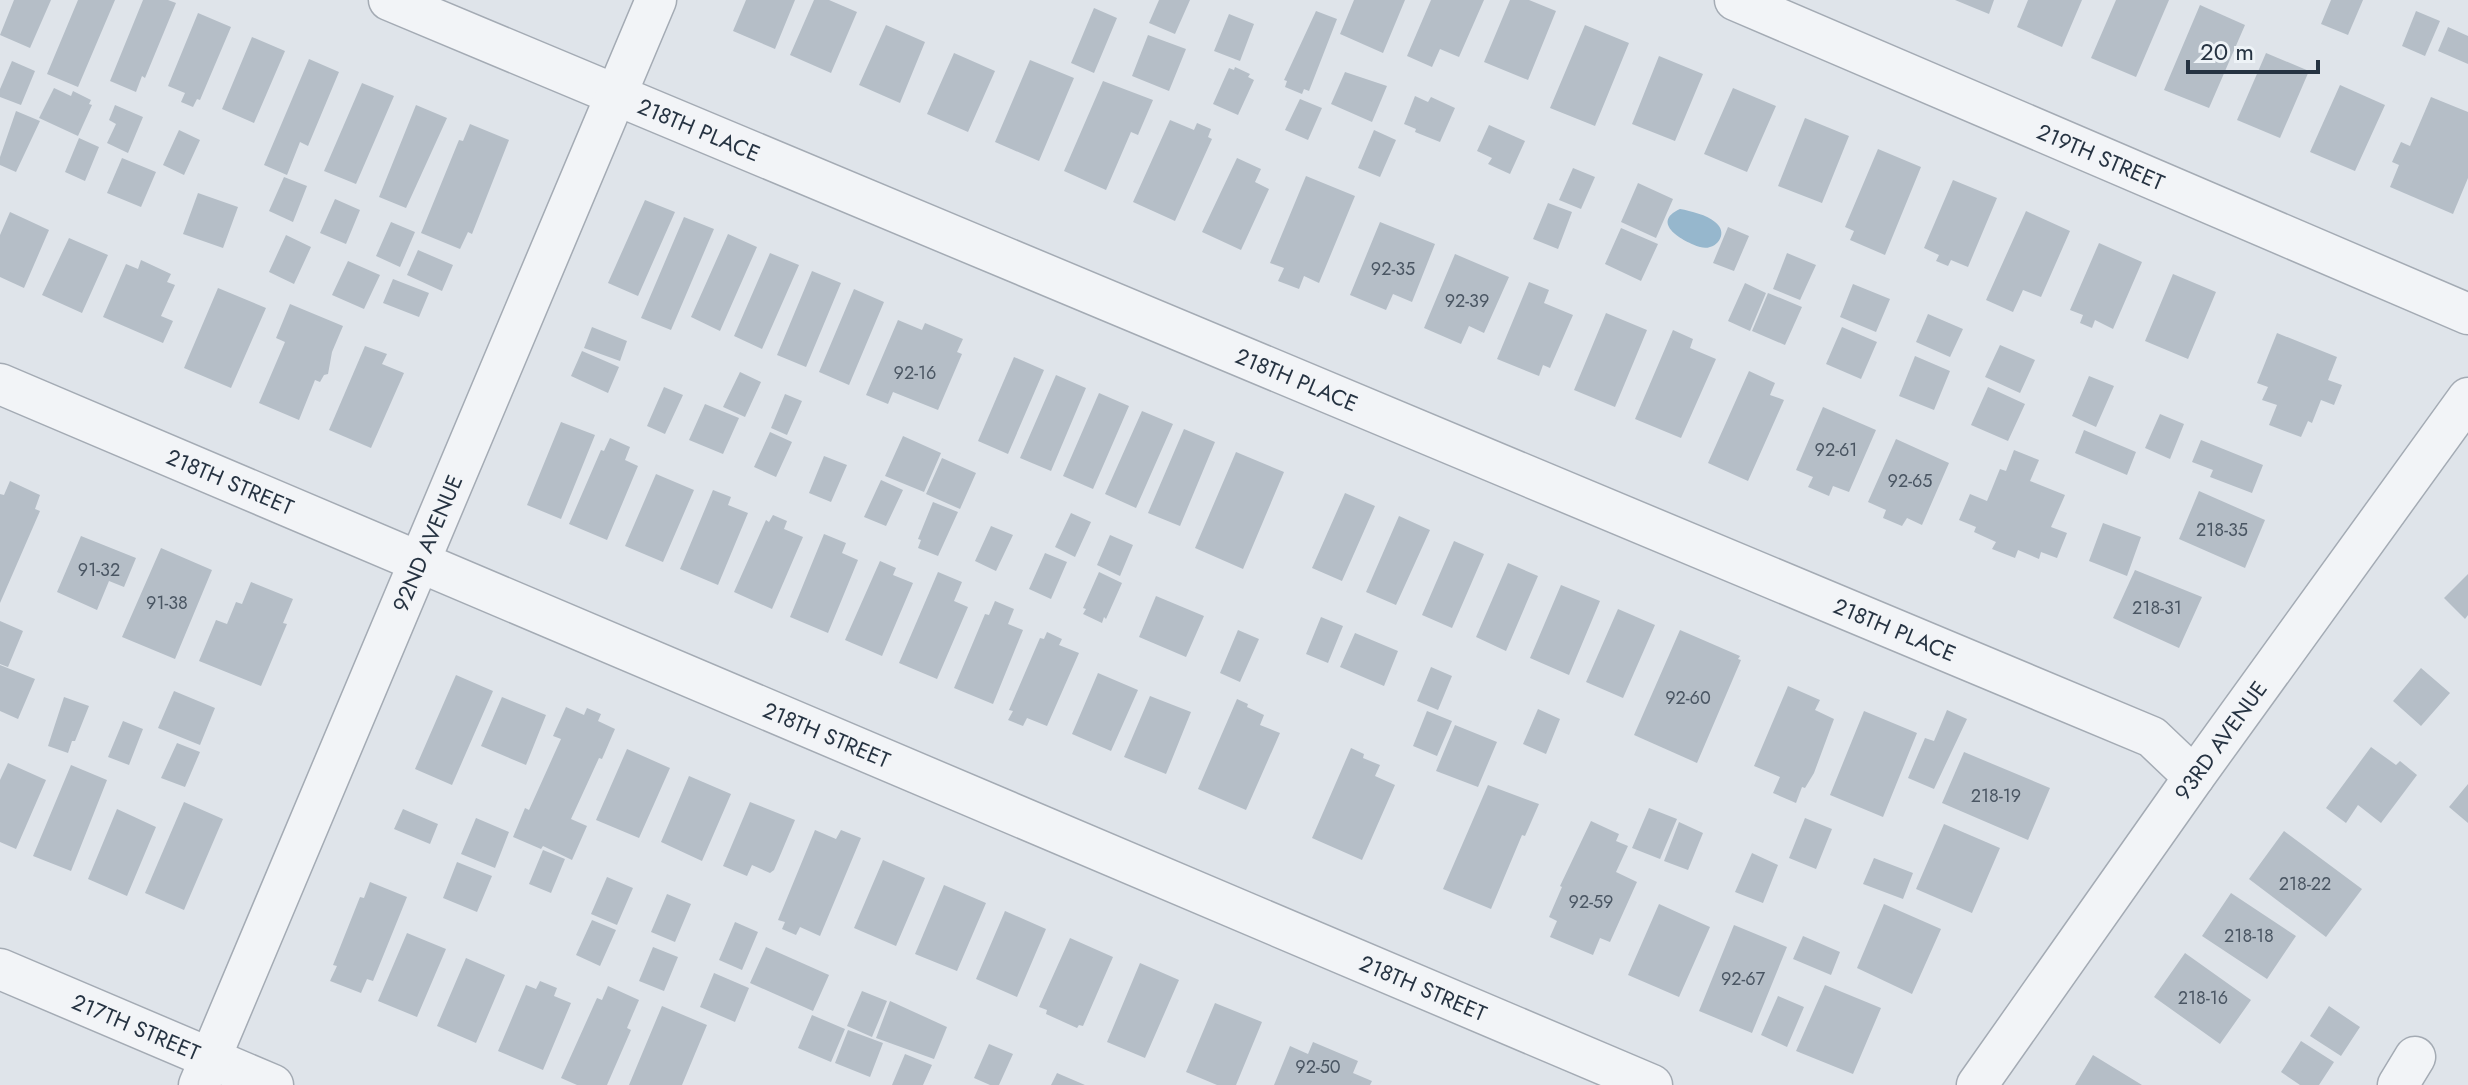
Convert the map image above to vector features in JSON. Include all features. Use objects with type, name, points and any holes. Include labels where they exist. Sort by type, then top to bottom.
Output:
[{"type":"street","name":"218TH PLACE","points":[[389,0],[2152,737],[2194,777]]},
{"type":"street","name":"92ND AVENUE","points":[[204,1072],[656,0]]},
{"type":"street","name":"219TH STREET","points":[[1735,0],[2468,314]]},
{"type":"street","name":"218TH STREET","points":[[0,384],[1652,1085]]},
{"type":"street","name":"93RD AVENUE","points":[[1977,1085],[2194,777],[2468,398]]},
{"type":"street","name":"217TH STREET","points":[[0,969],[204,1072],[273,1085]]},
{"type":"water","points":[[1680,209],[1715,222],[1721,231],[1716,244],[1706,248],[1693,245],[1672,231],[1668,220]]},
{"type":"building","points":[[14,0],[51,0],[30,48],[0,35]]},
{"type":"building","points":[[78,0],[115,0],[78,87],[47,74]]},
{"type":"building","points":[[143,0],[176,3],[145,78],[142,76],[136,92],[110,81]]},
{"type":"building","points":[[746,0],[795,0],[775,49],[733,31]]},
{"type":"building","points":[[814,0],[829,0],[857,12],[831,73],[790,55]]},
{"type":"building","points":[[1159,0],[1190,0],[1175,34],[1149,23]]},
{"type":"building","points":[[1354,0],[1405,0],[1383,53],[1340,34]]},
{"type":"building","points":[[1431,0],[1484,0],[1459,57],[1440,49],[1432,67],[1407,56]]},
{"type":"building","points":[[1510,0],[1529,0],[1556,11],[1528,80],[1484,62]]},
{"type":"building","points":[[1955,0],[1994,0],[1989,14]]},
{"type":"building","points":[[2028,0],[2082,0],[2062,47],[2017,27]]},
{"type":"building","points":[[2116,0],[2169,0],[2136,77],[2091,58]]},
{"type":"building","points":[[2331,0],[2363,0],[2348,35],[2321,24]]},
{"type":"building","points":[[2200,5],[2245,25],[2209,108],[2164,90]]},
{"type":"building","points":[[1094,8],[1117,18],[1094,73],[1071,63]]},
{"type":"building","points":[[1316,11],[1337,19],[1309,91],[1304,89],[1302,94],[1285,87],[1287,81],[1284,80]]},
{"type":"building","points":[[2416,11],[2440,21],[2425,56],[2402,46]]},
{"type":"building","points":[[198,13],[231,27],[200,100],[197,99],[193,107],[181,102],[185,93],[168,86]]},
{"type":"building","points":[[1229,14],[1254,24],[1240,61],[1214,51]]},
{"type":"building","points":[[886,25],[925,42],[900,103],[859,85]]},
{"type":"building","points":[[1585,25],[1629,43],[1595,126],[1550,108]]},
{"type":"building","points":[[2448,27],[2468,36],[2468,64],[2438,51]]},
{"type":"building","points":[[1148,35],[1186,49],[1169,91],[1132,76]]},
{"type":"building","points":[[252,37],[285,51],[254,123],[222,109]]},
{"type":"building","points":[[954,53],[995,71],[968,132],[927,114]]},
{"type":"building","points":[[2266,53],[2309,71],[2280,138],[2237,120]]},
{"type":"building","points":[[1659,56],[1703,74],[1675,141],[1632,124]]},
{"type":"building","points":[[309,59],[339,72],[308,146],[300,142],[287,175],[264,165]]},
{"type":"building","points":[[1030,60],[1074,78],[1039,161],[995,142]]},
{"type":"building","points":[[12,61],[35,71],[21,105],[0,97],[0,89]]},
{"type":"building","points":[[1235,67],[1250,74],[1248,77],[1254,80],[1238,115],[1213,104],[1229,68],[1234,70]]},
{"type":"building","points":[[1345,72],[1387,86],[1372,122],[1331,104]]},
{"type":"building","points":[[1103,81],[1153,100],[1138,135],[1131,132],[1106,190],[1064,171]]},
{"type":"building","points":[[362,83],[394,96],[356,184],[324,171]]},
{"type":"building","points":[[2340,85],[2385,105],[2355,171],[2310,152]]},
{"type":"building","points":[[54,88],[71,96],[73,91],[91,100],[89,104],[92,105],[78,136],[39,118]]},
{"type":"building","points":[[1733,88],[1776,106],[1747,172],[1704,154]]},
{"type":"building","points":[[1415,96],[1428,102],[1431,97],[1455,108],[1440,142],[1404,124]]},
{"type":"building","points":[[2431,97],[2468,112],[2468,178],[2453,214],[2390,187],[2399,165],[2392,162],[2401,142],[2410,146]]},
{"type":"building","points":[[1300,99],[1322,108],[1308,140],[1285,130]]},
{"type":"building","points":[[115,105],[143,117],[128,153],[107,143],[116,124],[109,120]]},
{"type":"building","points":[[416,105],[447,118],[406,208],[379,197]]},
{"type":"building","points":[[16,111],[40,121],[16,172],[0,165],[0,157]]},
{"type":"building","points":[[1805,118],[1849,136],[1822,203],[1778,186]]},
{"type":"building","points":[[1170,120],[1194,130],[1197,123],[1211,129],[1208,137],[1212,139],[1175,221],[1133,202]]},
{"type":"building","points":[[470,124],[509,140],[472,234],[468,232],[460,249],[421,233],[459,140],[463,141]]},
{"type":"building","points":[[1489,125],[1525,141],[1510,174],[1488,164],[1492,158],[1477,151]]},
{"type":"building","points":[[179,130],[200,140],[184,175],[163,165]]},
{"type":"building","points":[[1374,130],[1396,140],[1380,177],[1358,168]]},
{"type":"building","points":[[79,138],[99,147],[85,181],[65,172]]},
{"type":"building","points":[[1878,149],[1921,167],[1885,255],[1850,240],[1854,231],[1845,227]]},
{"type":"building","points":[[122,158],[156,172],[141,207],[107,193]]},
{"type":"building","points":[[1237,158],[1261,169],[1255,182],[1269,189],[1241,250],[1202,232]]},
{"type":"building","points":[[1573,168],[1595,177],[1581,209],[1559,200]]},
{"type":"building","points":[[1306,176],[1355,196],[1319,283],[1304,276],[1299,289],[1278,281],[1284,268],[1270,263]]},
{"type":"building","points":[[284,177],[307,186],[293,222],[269,211]]},
{"type":"building","points":[[1953,180],[1997,198],[1968,267],[1951,260],[1948,266],[1936,261],[1939,255],[1924,248]]},
{"type":"building","points":[[1638,183],[1673,199],[1656,238],[1621,222]]},
{"type":"building","points":[[198,193],[238,207],[223,248],[183,234]]},
{"type":"building","points":[[335,199],[360,210],[346,244],[320,233]]},
{"type":"building","points":[[645,200],[675,212],[638,296],[608,283]]},
{"type":"building","points":[[1548,203],[1572,212],[1558,249],[1533,239]]},
{"type":"building","points":[[2026,211],[2070,231],[2041,297],[2023,290],[2013,312],[1986,300]]},
{"type":"building","points":[[10,212],[49,230],[24,288],[0,277],[0,235]]},
{"type":"building","points":[[684,217],[714,229],[671,330],[641,318]]},
{"type":"building","points":[[391,222],[415,232],[400,267],[376,256]]},
{"type":"building","points":[[1380,222],[1435,244],[1412,302],[1393,294],[1386,310],[1350,295]]},
{"type":"building","points":[[1728,227],[1749,236],[1734,271],[1713,263]]},
{"type":"building","points":[[1621,228],[1658,244],[1641,281],[1605,264]]},
{"type":"building","points":[[728,234],[757,247],[720,331],[691,317]]},
{"type":"building","points":[[286,235],[311,247],[294,284],[269,272]]},
{"type":"building","points":[[69,238],[108,255],[82,313],[42,295]]},
{"type":"building","points":[[2099,243],[2142,262],[2113,329],[2095,320],[2092,328],[2080,323],[2083,315],[2070,310]]},
{"type":"building","points":[[418,250],[453,265],[442,291],[407,275]]},
{"type":"building","points":[[770,253],[799,265],[762,349],[734,336]]},
{"type":"building","points":[[1787,253],[1816,265],[1800,300],[1773,289]]},
{"type":"building","points":[[1455,254],[1509,277],[1484,333],[1469,326],[1461,344],[1424,328]]},
{"type":"building","points":[[141,260],[171,274],[167,282],[175,285],[161,316],[173,321],[163,343],[103,317],[126,264],[138,269]]},
{"type":"building","points":[[348,261],[380,275],[364,309],[332,295]]},
{"type":"building","points":[[812,271],[841,283],[806,367],[777,355]]},
{"type":"building","points":[[2173,274],[2216,292],[2188,359],[2145,341]]},
{"type":"building","points":[[393,279],[429,293],[419,317],[383,303]]},
{"type":"building","points":[[1529,282],[1549,290],[1544,303],[1573,315],[1550,368],[1543,365],[1539,376],[1497,359]]},
{"type":"building","points":[[1745,283],[1766,293],[1750,331],[1728,321]]},
{"type":"building","points":[[1853,284],[1890,299],[1876,332],[1840,317]]},
{"type":"building","points":[[218,288],[266,308],[231,388],[184,368]]},
{"type":"building","points":[[854,289],[884,302],[849,385],[819,372]]},
{"type":"building","points":[[1768,293],[1802,307],[1785,345],[1752,331]]},
{"type":"building","points":[[290,304],[343,326],[332,352],[328,374],[320,382],[315,380],[299,420],[259,403],[285,342],[276,338]]},
{"type":"building","points":[[1606,313],[1647,330],[1615,407],[1574,390]]},
{"type":"building","points":[[1928,314],[1963,329],[1950,357],[1916,342]]},
{"type":"building","points":[[898,320],[922,330],[925,323],[963,339],[957,352],[962,354],[938,410],[893,392],[888,404],[866,395]]},
{"type":"building","points":[[592,327],[627,341],[620,361],[584,348]]},
{"type":"building","points":[[1842,327],[1877,342],[1861,379],[1826,364]]},
{"type":"building","points":[[1673,330],[1693,339],[1690,348],[1716,359],[1681,438],[1635,419]]},
{"type":"building","points":[[2277,333],[2337,357],[2328,380],[2342,385],[2334,405],[2321,400],[2312,423],[2308,421],[2301,437],[2269,425],[2277,405],[2262,400],[2268,387],[2257,383]]},
{"type":"building","points":[[2000,345],[2035,360],[2020,393],[1985,377]]},
{"type":"building","points":[[365,346],[387,354],[382,364],[404,373],[371,448],[329,430]]},
{"type":"building","points":[[582,351],[619,367],[608,393],[571,376]]},
{"type":"building","points":[[1915,356],[1950,371],[1934,410],[1899,396]]},
{"type":"building","points":[[1014,357],[1044,370],[1008,454],[978,441]]},
{"type":"building","points":[[1749,371],[1775,383],[1770,395],[1784,400],[1748,481],[1708,463]]},
{"type":"building","points":[[740,372],[761,382],[745,417],[723,407]]},
{"type":"building","points":[[1056,375],[1086,388],[1051,471],[1020,458]]},
{"type":"building","points":[[2089,376],[2114,386],[2096,427],[2072,416]]},
{"type":"building","points":[[664,387],[683,395],[665,434],[647,426]]},
{"type":"building","points":[[1988,387],[2025,404],[2008,441],[1971,425]]},
{"type":"building","points":[[1099,393],[1129,406],[1093,489],[1063,476]]},
{"type":"building","points":[[785,394],[802,401],[787,435],[771,428]]},
{"type":"building","points":[[705,404],[739,418],[723,454],[689,440]]},
{"type":"building","points":[[1823,407],[1876,430],[1849,492],[1833,486],[1829,496],[1808,487],[1813,477],[1796,470]]},
{"type":"building","points":[[1142,411],[1173,424],[1136,508],[1105,494]]},
{"type":"building","points":[[2160,414],[2184,424],[2170,459],[2145,448]]},
{"type":"building","points":[[561,422],[595,435],[561,519],[527,505]]},
{"type":"building","points":[[1184,429],[1215,442],[1180,526],[1148,513]]},
{"type":"building","points":[[2084,430],[2136,452],[2127,475],[2075,453]]},
{"type":"building","points":[[770,432],[792,442],[776,477],[754,467]]},
{"type":"building","points":[[903,436],[941,453],[924,492],[885,476]]},
{"type":"building","points":[[610,438],[630,447],[625,460],[638,466],[607,540],[569,524],[601,450],[604,451]]},
{"type":"building","points":[[1896,439],[1949,463],[1922,525],[1907,518],[1902,526],[1883,518],[1886,510],[1868,502]]},
{"type":"building","points":[[2201,440],[2263,465],[2252,493],[2210,477],[2213,470],[2192,462]]},
{"type":"building","points":[[2014,450],[2039,460],[2030,481],[2065,495],[2051,527],[2067,533],[2057,558],[2041,552],[2039,559],[2018,550],[2015,558],[1992,549],[1996,542],[1974,532],[1976,527],[1959,520],[1970,494],[1987,501],[2000,469],[2006,471]]},
{"type":"building","points":[[1236,452],[1284,472],[1243,569],[1195,548]]},
{"type":"building","points":[[824,456],[847,465],[831,502],[809,493]]},
{"type":"building","points":[[942,458],[976,473],[960,509],[926,494]]},
{"type":"building","points":[[656,474],[694,490],[663,562],[625,546]]},
{"type":"building","points":[[881,480],[903,490],[886,526],[864,517]]},
{"type":"building","points":[[10,481],[40,495],[35,509],[40,511],[0,603],[0,494],[4,495]]},
{"type":"building","points":[[713,490],[731,497],[728,505],[748,513],[718,585],[680,569]]},
{"type":"building","points":[[2199,491],[2265,520],[2245,568],[2179,539]]},
{"type":"building","points":[[1345,493],[1375,506],[1342,581],[1312,568]]},
{"type":"building","points":[[933,502],[958,512],[938,556],[918,548],[921,540],[918,539]]},
{"type":"building","points":[[1071,513],[1091,522],[1075,557],[1055,547]]},
{"type":"building","points":[[773,515],[787,521],[784,529],[803,537],[772,609],[734,592],[766,520],[769,522]]},
{"type":"building","points":[[1399,516],[1430,530],[1396,605],[1366,592]]},
{"type":"building","points":[[2103,523],[2141,537],[2127,576],[2089,561]]},
{"type":"building","points":[[991,526],[1013,535],[996,571],[975,561]]},
{"type":"building","points":[[824,534],[846,543],[842,553],[858,560],[828,633],[790,617]]},
{"type":"building","points":[[1110,535],[1133,545],[1120,576],[1097,565]]},
{"type":"building","points":[[81,536],[136,558],[124,587],[109,581],[97,610],[57,592]]},
{"type":"building","points":[[1454,541],[1484,554],[1452,628],[1422,615]]},
{"type":"building","points":[[161,548],[212,570],[175,659],[122,637]]},
{"type":"building","points":[[1045,553],[1067,562],[1051,599],[1029,589]]},
{"type":"building","points":[[880,561],[896,568],[893,575],[913,583],[882,656],[845,640]]},
{"type":"building","points":[[1508,563],[1538,576],[1506,651],[1476,637]]},
{"type":"building","points":[[2135,570],[2202,597],[2179,648],[2113,618]]},
{"type":"building","points":[[938,572],[962,582],[954,601],[968,607],[937,679],[899,663]]},
{"type":"building","points":[[1099,572],[1122,583],[1102,623],[1083,614]]},
{"type":"building","points":[[2468,574],[2468,615],[2465,619],[2444,598]]},
{"type":"building","points":[[251,582],[293,599],[283,623],[287,624],[261,686],[199,661],[216,620],[227,624],[236,602],[242,604]]},
{"type":"building","points":[[1561,585],[1600,601],[1569,675],[1530,658]]},
{"type":"building","points":[[1156,596],[1204,616],[1186,657],[1139,637]]},
{"type":"building","points":[[995,601],[1014,609],[1008,624],[1023,630],[993,704],[954,688],[985,614],[989,615]]},
{"type":"building","points":[[1618,609],[1655,625],[1623,698],[1586,682]]},
{"type":"building","points":[[1321,617],[1343,626],[1328,663],[1306,654]]},
{"type":"building","points":[[0,621],[23,631],[8,667],[0,664]]},
{"type":"building","points":[[1238,630],[1259,639],[1240,682],[1220,673]]},
{"type":"building","points":[[1680,630],[1740,656],[1738,659],[1741,660],[1697,763],[1634,735]]},
{"type":"building","points":[[1047,632],[1062,639],[1059,645],[1079,653],[1047,726],[1027,718],[1023,726],[1008,720],[1013,711],[1009,710],[1040,638],[1044,639]]},
{"type":"building","points":[[1355,633],[1398,651],[1384,686],[1340,667]]},
{"type":"building","points":[[0,665],[35,679],[18,719],[0,711]]},
{"type":"building","points":[[1431,667],[1452,676],[1438,710],[1417,701]]},
{"type":"building","points":[[2421,668],[2450,693],[2421,726],[2393,701]]},
{"type":"building","points":[[1098,673],[1138,690],[1111,751],[1072,734]]},
{"type":"building","points":[[456,675],[493,691],[452,785],[415,769]]},
{"type":"building","points":[[1788,686],[1820,700],[1815,710],[1834,719],[1814,773],[1805,788],[1802,787],[1796,803],[1773,793],[1780,777],[1754,766]]},
{"type":"building","points":[[174,691],[215,708],[200,745],[158,728]]},
{"type":"building","points":[[1150,696],[1191,712],[1166,774],[1124,757]]},
{"type":"building","points":[[64,697],[89,706],[68,753],[48,746]]},
{"type":"building","points":[[502,697],[546,715],[526,765],[481,746]]},
{"type":"building","points":[[1237,699],[1264,715],[1260,725],[1280,733],[1246,810],[1198,789]]},
{"type":"building","points":[[566,707],[584,715],[587,708],[601,714],[598,721],[615,729],[571,819],[587,826],[572,860],[543,846],[541,849],[513,837],[525,808],[529,810],[561,739],[553,736]]},
{"type":"building","points":[[1538,709],[1560,719],[1546,754],[1523,744]]},
{"type":"building","points":[[1947,710],[1967,719],[1934,789],[1908,778],[1925,738],[1934,741]]},
{"type":"building","points":[[1427,711],[1452,721],[1437,756],[1413,746]]},
{"type":"building","points":[[1864,711],[1917,733],[1883,817],[1830,795]]},
{"type":"building","points":[[123,721],[143,729],[129,765],[108,757]]},
{"type":"building","points":[[1455,725],[1497,742],[1478,787],[1436,771]]},
{"type":"building","points":[[177,743],[200,752],[185,787],[161,778]]},
{"type":"building","points":[[2371,747],[2396,765],[2400,761],[2417,775],[2381,823],[2358,805],[2346,823],[2326,808]]},
{"type":"building","points":[[1351,748],[1364,754],[1363,758],[1380,765],[1375,776],[1395,785],[1362,860],[1312,838]]},
{"type":"building","points":[[627,749],[670,768],[639,838],[596,820]]},
{"type":"building","points":[[1964,752],[2050,788],[2028,840],[1942,803]]},
{"type":"building","points":[[8,763],[46,780],[16,849],[0,842],[0,780]]},
{"type":"building","points":[[71,765],[107,780],[71,871],[33,856]]},
{"type":"building","points":[[689,776],[731,794],[702,861],[661,842]]},
{"type":"building","points":[[2468,784],[2468,823],[2449,807]]},
{"type":"building","points":[[1488,785],[1539,804],[1525,836],[1522,835],[1491,909],[1443,889]]},
{"type":"building","points":[[184,802],[223,819],[184,910],[145,893]]},
{"type":"building","points":[[750,802],[795,820],[774,870],[770,873],[752,865],[747,876],[723,866]]},
{"type":"building","points":[[1649,808],[1677,819],[1660,859],[1632,848]]},
{"type":"building","points":[[117,809],[156,827],[127,896],[88,879]]},
{"type":"building","points":[[403,809],[438,824],[430,844],[394,829]]},
{"type":"building","points":[[476,818],[509,832],[495,868],[461,854]]},
{"type":"building","points":[[1805,818],[1832,829],[1816,869],[1789,858]]},
{"type":"building","points":[[1591,821],[1619,834],[1616,841],[1628,846],[1616,872],[1637,882],[1610,942],[1600,938],[1593,955],[1550,937],[1557,921],[1549,917]]},
{"type":"building","points":[[1679,822],[1703,833],[1688,870],[1664,861]]},
{"type":"building","points":[[1944,824],[2000,848],[1972,913],[1916,889]]},
{"type":"building","points":[[815,830],[836,839],[841,830],[861,838],[820,936],[800,927],[796,935],[782,929],[785,922],[778,920]]},
{"type":"building","points":[[2284,831],[2362,889],[2326,937],[2249,879]]},
{"type":"building","points":[[543,850],[565,859],[551,893],[529,884]]},
{"type":"building","points":[[1752,853],[1778,865],[1763,903],[1735,892]]},
{"type":"building","points":[[1874,858],[1913,873],[1903,899],[1863,884]]},
{"type":"building","points":[[883,860],[925,878],[896,946],[854,928]]},
{"type":"building","points":[[457,862],[492,876],[477,912],[443,898]]},
{"type":"building","points":[[607,877],[633,888],[617,925],[591,914]]},
{"type":"building","points":[[370,882],[407,897],[373,981],[367,979],[361,993],[330,981],[337,966],[333,965],[360,897],[364,898]]},
{"type":"building","points":[[944,885],[986,903],[957,971],[915,954]]},
{"type":"building","points":[[2231,893],[2296,936],[2267,979],[2202,936]]},
{"type":"building","points":[[667,894],[691,904],[675,942],[651,932]]},
{"type":"building","points":[[1659,904],[1710,927],[1679,997],[1628,975]]},
{"type":"building","points":[[1884,904],[1941,929],[1912,994],[1857,968]]},
{"type":"building","points":[[1005,911],[1046,929],[1017,997],[976,979]]},
{"type":"building","points":[[592,920],[616,930],[600,966],[576,955]]},
{"type":"building","points":[[735,922],[758,932],[742,970],[719,960]]},
{"type":"building","points":[[1734,925],[1787,947],[1752,1033],[1699,1011]]},
{"type":"building","points":[[407,933],[446,949],[417,1017],[378,1001]]},
{"type":"building","points":[[1803,936],[1840,952],[1831,975],[1793,959]]},
{"type":"building","points":[[1070,938],[1113,957],[1083,1026],[1077,1028],[1046,1014],[1047,1010],[1039,1007]]},
{"type":"building","points":[[653,947],[678,957],[664,991],[639,981]]},
{"type":"building","points":[[766,947],[829,975],[813,1011],[750,983]]},
{"type":"building","points":[[2185,953],[2251,1000],[2220,1044],[2154,997]]},
{"type":"building","points":[[466,958],[505,975],[476,1043],[437,1026]]},
{"type":"building","points":[[1140,963],[1179,980],[1145,1058],[1107,1042]]},
{"type":"building","points":[[714,973],[749,988],[735,1022],[700,1007]]},
{"type":"building","points":[[540,981],[557,988],[554,996],[571,1003],[543,1070],[498,1051],[526,985],[536,989]]},
{"type":"building","points":[[1825,985],[1881,1008],[1853,1074],[1796,1051]]},
{"type":"building","points":[[608,986],[639,1000],[627,1028],[631,1030],[607,1085],[577,1085],[561,1078],[597,998],[602,1000]]},
{"type":"building","points":[[862,991],[887,1001],[872,1037],[847,1026]]},
{"type":"building","points":[[1778,996],[1804,1007],[1787,1047],[1761,1035]]},
{"type":"building","points":[[890,1001],[947,1027],[934,1059],[876,1038]]},
{"type":"building","points":[[1215,1003],[1262,1022],[1236,1085],[1217,1085],[1186,1072]]},
{"type":"building","points":[[662,1006],[707,1025],[682,1085],[629,1085]]},
{"type":"building","points":[[2329,1006],[2360,1027],[2341,1056],[2310,1036]]},
{"type":"building","points":[[812,1015],[845,1029],[831,1062],[798,1048]]},
{"type":"building","points":[[848,1030],[883,1043],[870,1077],[835,1063]]},
{"type":"building","points":[[2301,1041],[2334,1062],[2319,1085],[2300,1085],[2281,1072]]},
{"type":"building","points":[[1313,1042],[1358,1061],[1353,1073],[1372,1081],[1370,1085],[1274,1085],[1290,1046],[1308,1054]]},
{"type":"building","points":[[989,1044],[1013,1054],[999,1085],[990,1085],[974,1078]]},
{"type":"building","points":[[905,1054],[932,1065],[923,1085],[892,1085]]},
{"type":"building","points":[[2093,1055],[2142,1085],[2075,1085]]},
{"type":"building","points":[[1057,1073],[1085,1085],[1051,1085]]}]
